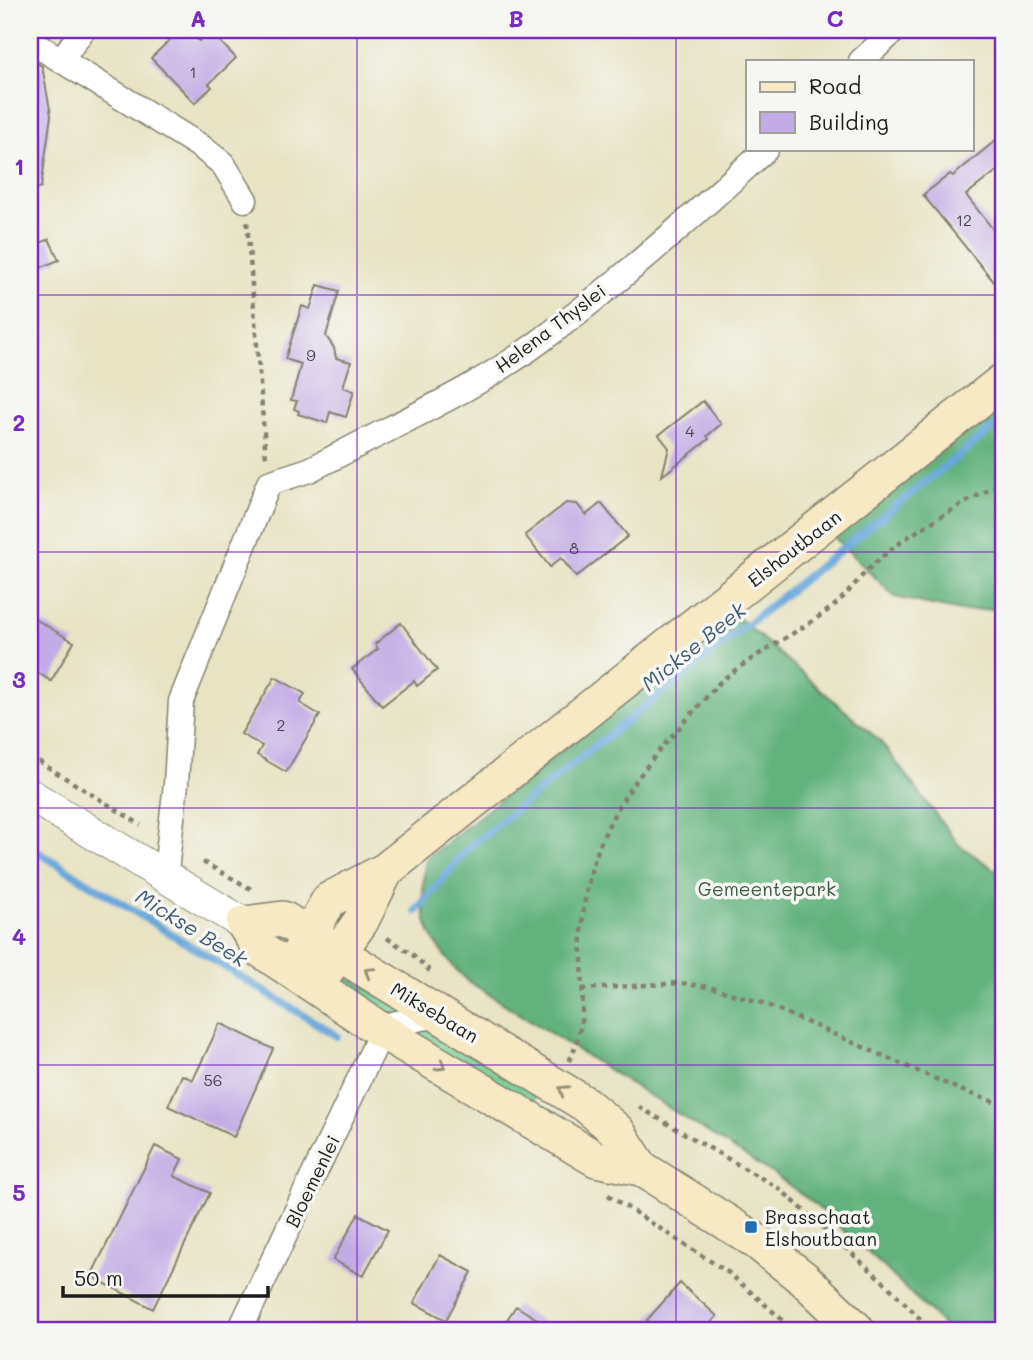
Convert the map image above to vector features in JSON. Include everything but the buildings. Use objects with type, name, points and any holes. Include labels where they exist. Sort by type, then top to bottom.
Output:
[{"type":"main road","name":"Elshoutbaan","points":[[302,978],[323,944],[361,921],[386,870],[1003,382]]},
{"type":"main road","name":"Miksebaan","points":[[641,1168],[628,1119],[555,1084],[283,919],[244,924],[261,950],[597,1173],[641,1168],[756,1241],[804,1279],[857,1330]]},
{"type":"main road","points":[[597,1173],[617,1153],[628,1119]]},
{"type":"street","points":[[61,60],[83,30]]},
{"type":"street","points":[[862,60],[895,30]]},
{"type":"street","points":[[30,41],[183,134],[223,164],[246,200]]},
{"type":"street","name":"Helena Thyslei","points":[[268,483],[320,465],[489,374],[538,342],[694,215],[765,150]]},
{"type":"street","points":[[165,879],[171,843],[181,701],[268,483]]},
{"type":"street","name":"Miksebaan","points":[[30,795],[165,879],[244,924]]},
{"type":"street","points":[[382,1031],[392,1024],[438,1014]]},
{"type":"street","name":"Bloemenlei","points":[[240,1330],[382,1031]]},
{"type":"path","points":[[246,200],[268,483]]},
{"type":"path","points":[[568,1065],[580,1041],[582,930],[591,869],[616,808],[638,775],[719,683],[735,669],[837,604],[875,562],[896,546],[1003,482]]},
{"type":"path","points":[[30,756],[250,890]]},
{"type":"path","points":[[582,989],[681,983],[713,988],[763,1003],[963,1091],[1003,1105]]},
{"type":"path","points":[[628,1119],[780,1189],[886,1284],[931,1330]]},
{"type":"path","points":[[597,1173],[729,1273],[794,1330]]},
{"type":"green space","points":[[1003,400],[1003,608],[961,611],[895,597],[833,536]]},
{"type":"green space","name":"Gemeentepark","points":[[734,614],[880,741],[959,845],[1003,875],[1003,1330],[948,1330],[812,1202],[775,1175],[468,981],[442,953],[428,926],[423,896],[426,859]]},
{"type":"green space","points":[[332,976],[355,981],[407,1012],[381,1021]]},
{"type":"green space","points":[[429,1026],[538,1092],[527,1111],[401,1032]]},
{"type":"waterway","name":"Mickse Beek","points":[[416,911],[469,847],[1003,420]]},
{"type":"waterway","name":"Mickse Beek","points":[[30,847],[337,1036]]},
{"type":"place","name":"Brasschaat Elshoutbaan","points":[[751,1227]]}]
